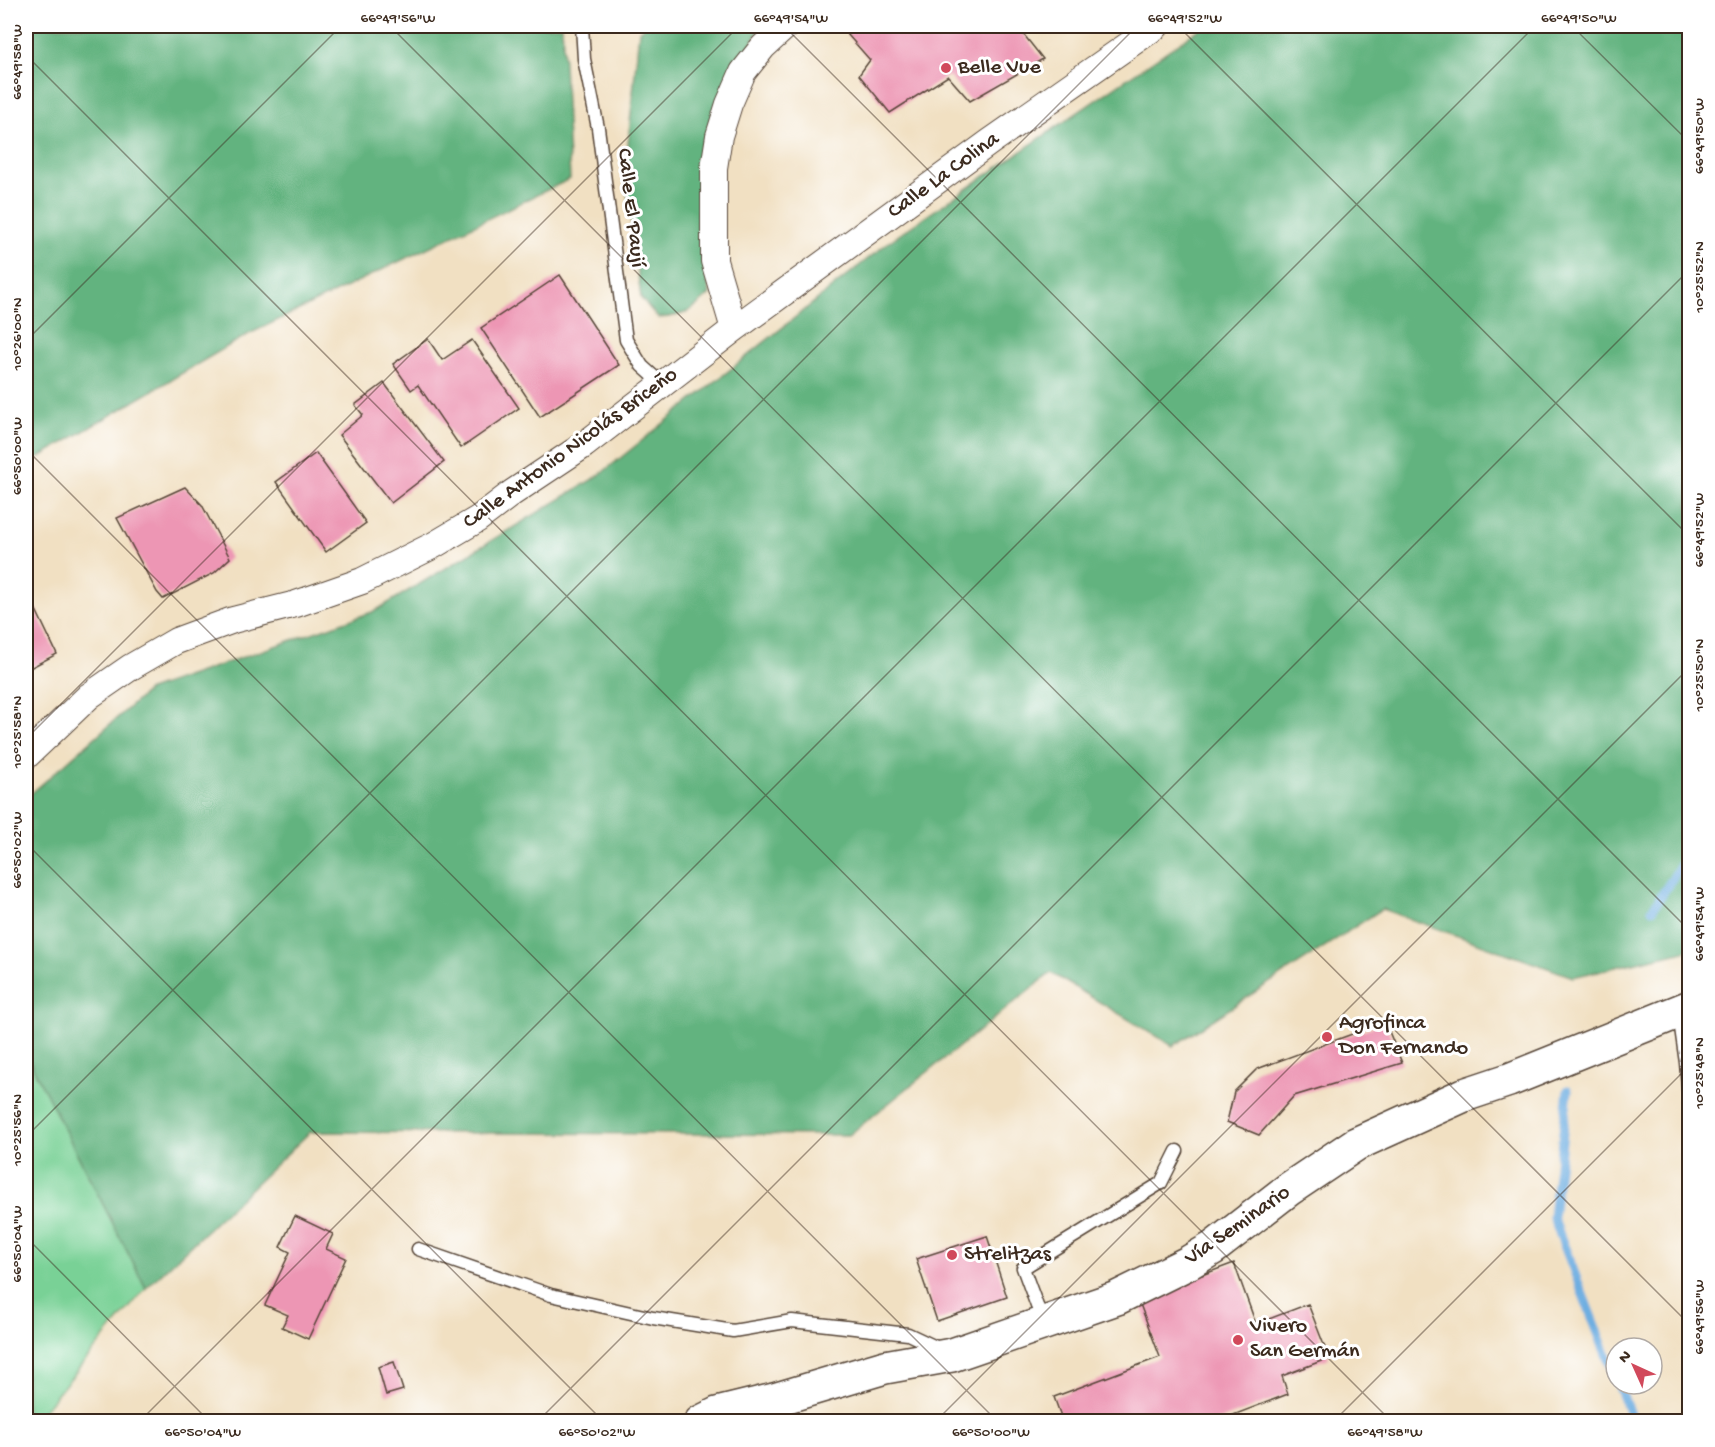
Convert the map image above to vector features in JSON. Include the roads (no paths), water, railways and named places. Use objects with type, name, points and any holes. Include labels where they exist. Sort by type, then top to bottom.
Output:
[{"type":"main road","name":"Vía Seminario","points":[[718,1419],[885,1366],[951,1355],[1117,1298],[1213,1248],[1289,1189],[1356,1144],[1464,1095],[1509,1080],[1684,1010]]},
{"type":"street","points":[[734,329],[714,261],[714,168],[719,136],[729,104],[743,72],[786,26]]},
{"type":"street","name":"Calle La Colina","points":[[734,329],[990,142],[1156,26]]},
{"type":"street","name":"Calle Antonio Nicolás Briceño","points":[[26,756],[89,696],[176,641],[233,620],[296,604],[362,581],[434,545],[478,519],[512,493],[585,445],[734,329]]},
{"type":"lane","name":"Calle El Paují","points":[[582,26],[584,59],[598,128],[626,340],[642,366],[662,384]]},
{"type":"lane","points":[[1684,1010],[1689,1111]]},
{"type":"lane","points":[[1046,1323],[1023,1268],[1161,1183],[1177,1151]]},
{"type":"lane","points":[[418,1249],[551,1295],[653,1318],[733,1331],[792,1321],[908,1334],[951,1355]]},
{"type":"waterway","points":[[1652,910],[1690,851]]},
{"type":"waterway","points":[[1568,1090],[1553,1217],[1604,1349]]},
{"type":"waterway","points":[[1623,1396],[1633,1422]]},
{"type":"place","name":"Belle Vue","points":[[946,68]]},
{"type":"place","name":"Agrofinca Don Fernando","points":[[1327,1037]]},
{"type":"place","name":"Strelitzas","points":[[952,1255]]},
{"type":"place","name":"Vivero San Germán","points":[[1238,1340]]}]
